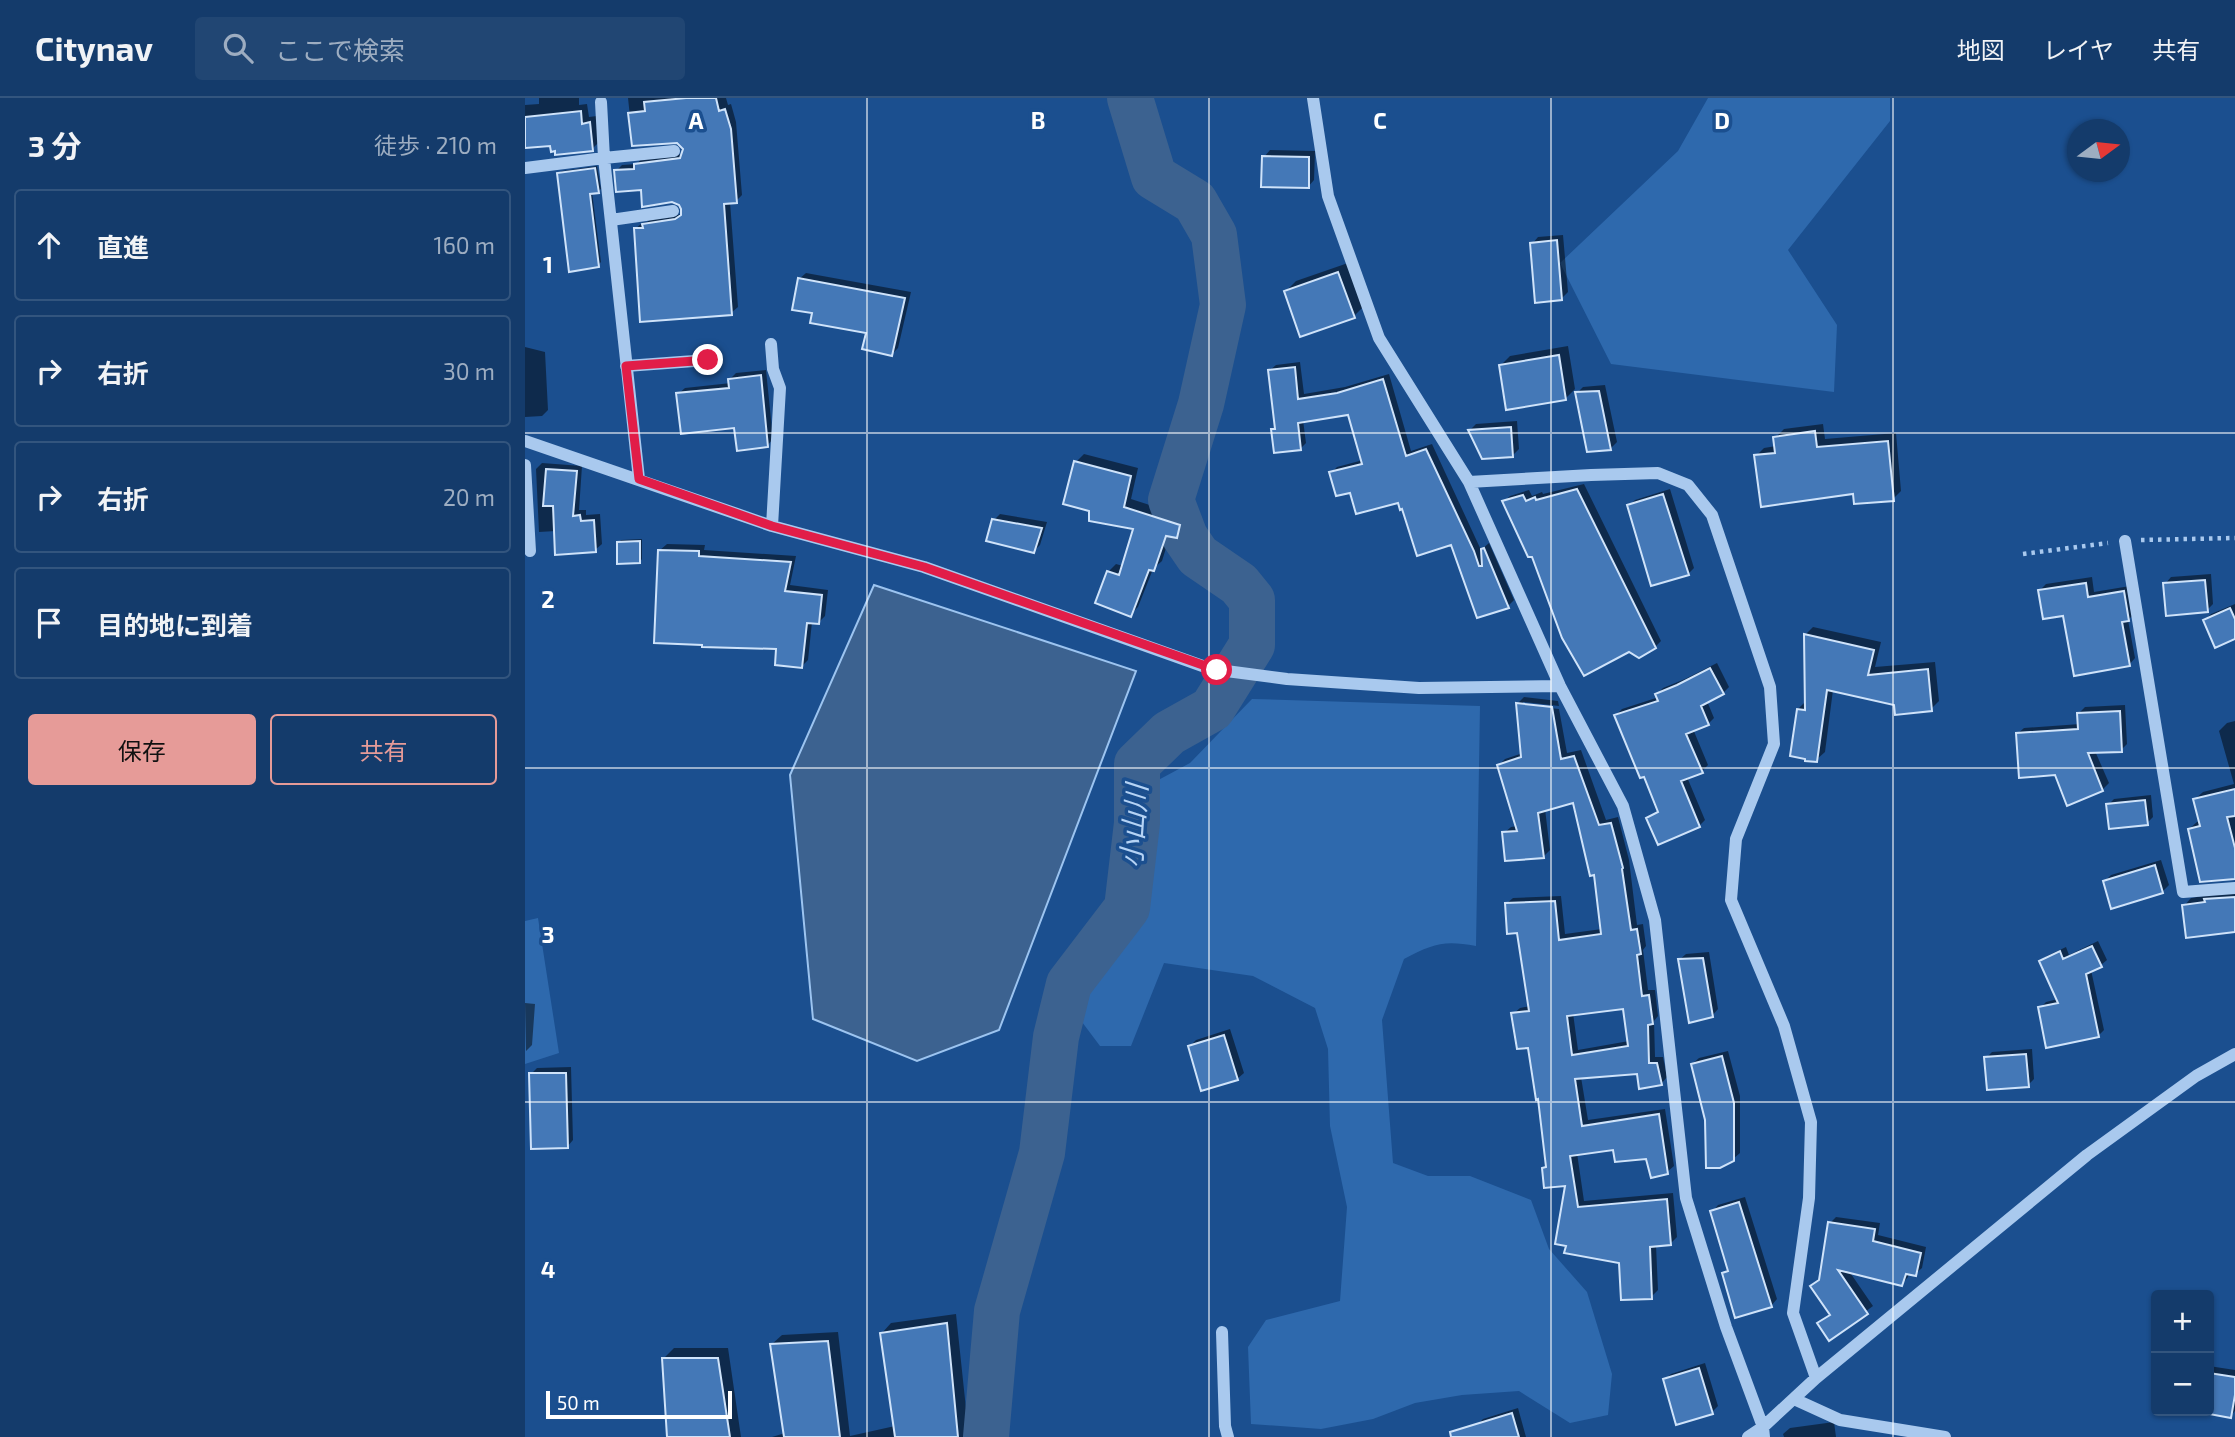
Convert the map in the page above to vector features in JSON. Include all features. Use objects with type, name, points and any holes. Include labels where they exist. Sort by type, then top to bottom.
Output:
[{"type":"street","points":[[1313,98],[1328,196],[1379,338],[1469,482],[1560,687],[1623,806],[1655,920],[1686,1198],[1726,1327],[1763,1432]]},
{"type":"street","points":[[601,102],[604,158],[639,479]]},
{"type":"street","points":[[525,167],[674,151]]},
{"type":"street","points":[[611,220],[673,211]]},
{"type":"street","points":[[771,344],[773,369],[780,388],[772,526]]},
{"type":"street","points":[[626,366],[708,360]]},
{"type":"street","points":[[525,441],[772,526],[924,567],[1217,670],[1264,677],[1419,688],[1560,687]]},
{"type":"street","points":[[525,465],[530,551]]},
{"type":"street","points":[[1469,482],[1658,473],[1688,485],[1712,515],[1770,687],[1774,744],[1736,839],[1731,900],[1784,1027],[1811,1122],[1809,1198],[1793,1313],[1816,1378]]},
{"type":"street","points":[[2125,541],[2183,892],[2235,888]]},
{"type":"street","points":[[1748,1437],[1763,1432],[1816,1378],[2087,1155],[2196,1076],[2235,1054]]},
{"type":"street","points":[[1222,1332],[1225,1426],[1228,1437]]},
{"type":"street","points":[[1794,1398],[1840,1420],[1945,1437]]},
{"type":"shaded area","points":[[1708,98],[1890,98],[1890,121],[1788,250],[1837,325],[1834,392],[1611,364],[1560,263],[1678,151]]},
{"type":"shaded area","points":[[874,585],[1136,671],[999,1030],[917,1061],[813,1019],[790,775]]},
{"type":"shaded area","points":[[1252,699],[1480,706],[1476,946],[1455,943],[1439,945],[1404,959],[1382,1020],[1393,1163],[1428,1176],[1470,1176],[1531,1200],[1549,1249],[1587,1292],[1612,1374],[1608,1415],[1570,1423],[1519,1391],[1462,1395],[1415,1403],[1373,1419],[1321,1429],[1251,1424],[1248,1347],[1266,1320],[1340,1301],[1347,1207],[1330,1126],[1328,1049],[1315,1008],[1253,976],[1164,963],[1131,1046],[1100,1046],[1073,1010],[1139,896],[1136,792],[1190,763]]},
{"type":"shaded area","points":[[538,918],[559,1053],[525,1064],[525,921]]},
{"type":"building","points":[[716,98],[719,111],[725,109],[731,129],[737,203],[724,204],[732,315],[640,322],[634,228],[643,228],[642,224],[675,219],[681,215],[681,209],[672,202],[642,207],[641,190],[616,192],[614,170],[634,169],[634,164],[680,158],[683,149],[677,143],[632,146],[628,113],[645,111],[644,102]]},
{"type":"building","points":[[581,111],[582,124],[590,122],[593,151],[555,155],[550,146],[525,148],[525,117]]},
{"type":"building","points":[[1262,156],[1309,157],[1309,188],[1261,187]]},
{"type":"building","points":[[595,168],[599,193],[590,194],[599,267],[569,272],[557,173]]},
{"type":"building","points":[[1557,240],[1562,300],[1535,303],[1530,243]]},
{"type":"building","points":[[1338,272],[1355,318],[1300,337],[1284,291]]},
{"type":"building","points":[[798,278],[905,298],[892,356],[862,349],[866,333],[810,323],[812,313],[792,310]]},
{"type":"building","points":[[1559,355],[1566,400],[1506,410],[1499,365]]},
{"type":"building","points":[[1295,367],[1298,399],[1337,393],[1383,379],[1406,456],[1426,449],[1479,566],[1482,566],[1481,549],[1484,548],[1509,608],[1477,618],[1451,545],[1417,556],[1398,503],[1356,514],[1350,493],[1336,496],[1329,472],[1362,464],[1348,415],[1298,423],[1301,450],[1274,453],[1271,429],[1275,429],[1268,370]]},
{"type":"building","points":[[761,375],[768,447],[737,451],[734,428],[681,434],[676,393],[729,388],[728,379]]},
{"type":"building","points":[[1599,391],[1611,450],[1587,452],[1575,392]]},
{"type":"building","points":[[1511,427],[1513,457],[1482,459],[1468,430]]},
{"type":"building","points":[[1815,431],[1817,447],[1888,441],[1894,501],[1854,504],[1853,494],[1761,507],[1754,455],[1775,453],[1773,437]]},
{"type":"building","points":[[1074,461],[1131,476],[1124,507],[1180,525],[1177,538],[1166,536],[1154,571],[1149,570],[1131,617],[1095,603],[1107,571],[1119,575],[1133,529],[1089,521],[1089,511],[1063,504]]},
{"type":"building","points":[[546,469],[577,471],[573,516],[580,515],[581,521],[594,520],[596,552],[555,555],[553,506],[543,506]]},
{"type":"building","points":[[1577,489],[1656,648],[1639,658],[1629,652],[1584,676],[1562,638],[1532,557],[1528,557],[1502,501],[1523,495],[1526,501],[1535,497],[1536,500]]},
{"type":"building","points":[[1663,494],[1689,575],[1651,586],[1627,505]]},
{"type":"building","points":[[992,519],[1042,528],[1034,553],[986,541]]},
{"type":"building","points":[[640,541],[640,563],[617,564],[617,542]]},
{"type":"building","points":[[658,550],[699,551],[699,556],[791,562],[785,591],[822,595],[819,624],[807,623],[802,668],[775,665],[776,649],[654,643]]},
{"type":"building","points":[[2205,580],[2208,612],[2166,616],[2163,583]]},
{"type":"building","points":[[2086,583],[2088,597],[2124,591],[2129,621],[2122,622],[2130,666],[2074,676],[2063,616],[2043,619],[2038,590]]},
{"type":"building","points":[[2230,608],[2235,619],[2235,639],[2215,648],[2203,620]]},
{"type":"building","points":[[1804,634],[1874,650],[1868,675],[1928,669],[1932,711],[1895,715],[1894,705],[1827,690],[1817,762],[1790,756],[1797,709],[1805,710]]},
{"type":"building","points":[[1710,668],[1724,694],[1701,706],[1709,725],[1686,734],[1703,773],[1681,781],[1700,827],[1658,845],[1646,818],[1658,812],[1644,777],[1640,778],[1614,715],[1658,701],[1655,694]]},
{"type":"building","points":[[1516,703],[1552,707],[1561,759],[1574,756],[1599,825],[1611,823],[1623,868],[1631,930],[1637,929],[1641,954],[1637,955],[1642,996],[1649,995],[1653,1024],[1648,1025],[1649,1063],[1657,1063],[1662,1085],[1639,1089],[1637,1074],[1575,1079],[1582,1126],[1659,1114],[1668,1174],[1651,1178],[1646,1159],[1615,1162],[1613,1150],[1570,1156],[1578,1207],[1667,1199],[1671,1245],[1650,1247],[1652,1299],[1621,1300],[1619,1263],[1564,1253],[1566,1246],[1555,1244],[1565,1186],[1544,1188],[1542,1168],[1546,1167],[1538,1099],[1536,1100],[1528,1048],[1517,1049],[1511,1013],[1529,1011],[1517,933],[1507,934],[1505,903],[1555,901],[1559,940],[1601,934],[1594,875],[1590,876],[1573,803],[1538,813],[1544,858],[1505,861],[1502,832],[1517,831],[1497,765],[1521,757]],"holes":[[[1623,1009],[1628,1046],[1572,1055],[1567,1016]]]},
{"type":"building","points":[[2120,711],[2122,752],[2088,753],[2103,791],[2067,806],[2055,775],[2019,778],[2016,733],[2078,729],[2077,713]]},
{"type":"building","points":[[2235,789],[2235,816],[2227,817],[2235,848],[2235,879],[2200,882],[2188,829],[2200,826],[2193,799]]},
{"type":"building","points":[[2145,800],[2148,825],[2109,829],[2106,804]]},
{"type":"building","points":[[2155,865],[2163,893],[2111,909],[2103,881]]},
{"type":"building","points":[[2235,897],[2235,932],[2186,938],[2182,905],[2205,902],[2204,899]]},
{"type":"building","points":[[2092,946],[2102,967],[2086,974],[2099,1037],[2046,1048],[2038,1007],[2058,1003],[2039,961],[2060,951],[2063,959]]},
{"type":"building","points":[[1703,958],[1713,1017],[1689,1023],[1678,959]]},
{"type":"building","points":[[1224,1035],[1238,1080],[1201,1091],[1188,1046]]},
{"type":"building","points":[[2026,1054],[2029,1087],[1987,1090],[1984,1057]]},
{"type":"building","points":[[1722,1056],[1734,1103],[1734,1161],[1720,1168],[1706,1168],[1705,1120],[1691,1064]]},
{"type":"building","points":[[529,1073],[566,1073],[568,1148],[531,1149]]},
{"type":"building","points":[[1739,1202],[1772,1307],[1735,1318],[1722,1273],[1728,1271],[1710,1211]]},
{"type":"building","points":[[1828,1222],[1875,1229],[1873,1241],[1921,1253],[1916,1276],[1906,1274],[1902,1286],[1838,1270],[1868,1314],[1829,1341],[1817,1323],[1830,1315],[1810,1286],[1819,1280]]},
{"type":"building","points":[[947,1323],[958,1437],[895,1437],[880,1333]]},
{"type":"building","points":[[828,1341],[840,1437],[784,1437],[770,1344]]},
{"type":"building","points":[[662,1358],[718,1358],[730,1437],[667,1437]]},
{"type":"building","points":[[1699,1368],[1713,1414],[1676,1425],[1663,1379]]},
{"type":"building","points":[[2214,1374],[2235,1377],[2231,1418],[2214,1415]]},
{"type":"building","points":[[1512,1413],[1519,1437],[1451,1437],[1450,1432]]},
{"type":"waterway","name":"小山川","points":[[986,1437],[997,1311],[1042,1153],[1056,1037],[1069,984],[1127,908],[1137,823],[1137,764],[1169,733],[1212,709],[1252,645],[1252,600],[1239,584],[1198,556],[1185,537],[1171,500],[1201,404],[1223,305],[1214,235],[1195,202],[1154,177],[1130,98]]},
{"type":"route","points":[[708,360],[626,366],[639,479],[772,526],[924,567],[1217,670]]}]
